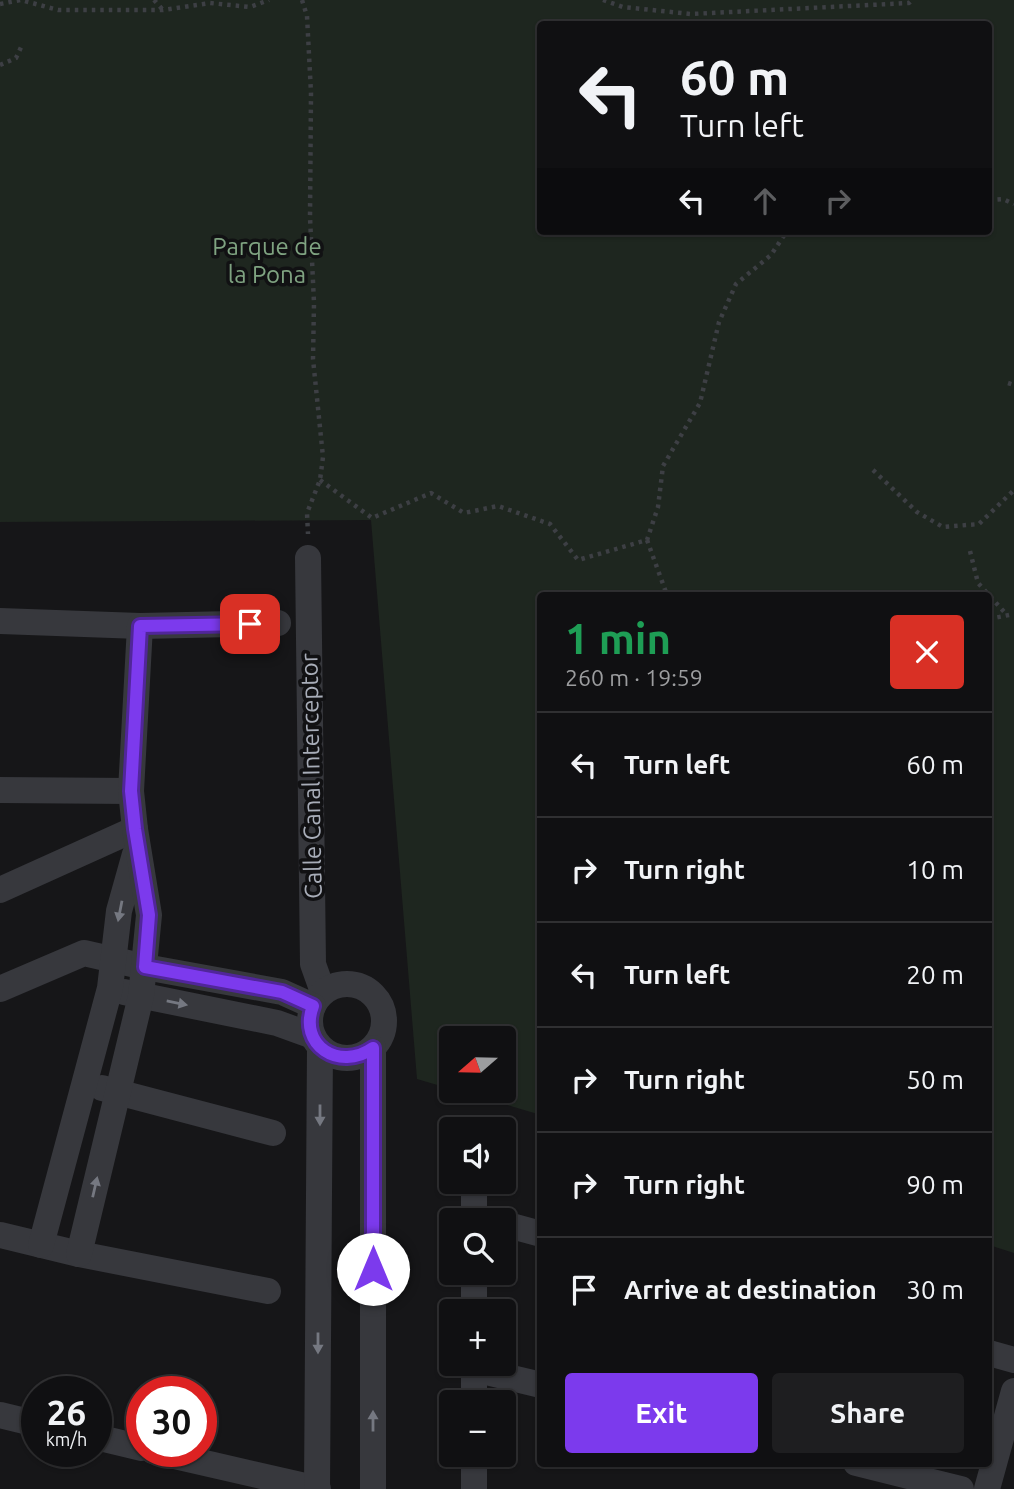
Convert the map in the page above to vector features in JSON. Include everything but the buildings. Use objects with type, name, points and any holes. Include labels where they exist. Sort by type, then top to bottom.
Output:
[{"type":"street","name":"Calle Canal Interceptor","points":[[308,558],[313,964],[318,999]]},
{"type":"street","points":[[0,621],[140,626],[278,623]]},
{"type":"street","points":[[79,1254],[141,996],[145,967],[149,915],[131,791],[140,626]]},
{"type":"street","points":[[0,790],[131,791]]},
{"type":"street","points":[[0,890],[136,837]]},
{"type":"street","points":[[41,1245],[110,988],[118,911],[136,837]]},
{"type":"street","points":[[0,989],[84,953],[318,999]]},
{"type":"street","points":[[110,988],[277,1023],[316,1042],[329,1054],[340,1058],[363,1055],[373,1048],[384,1026],[383,1013],[379,1002],[370,992],[347,984],[335,986],[318,999],[309,1024],[316,1042],[317,1489],[217,1466]]},
{"type":"street","points":[[373,1048],[373,1489]]},
{"type":"street","points":[[83,1085],[117,1091],[273,1133]]},
{"type":"street","points":[[516,1227],[537,1233]]},
{"type":"street","points":[[0,1235],[79,1254],[268,1291]]},
{"type":"street","points":[[992,1354],[1014,1360]]},
{"type":"street","points":[[509,1376],[537,1384]]},
{"type":"street","points":[[988,1489],[1014,1391]]},
{"type":"street","points":[[0,1415],[21,1420]]},
{"type":"street","points":[[474,1467],[474,1489]]},
{"type":"street","points":[[872,1467],[961,1489]]},
{"type":"path","points":[[0,4],[21,0],[58,10],[163,10],[210,3],[250,7],[269,0]]},
{"type":"path","points":[[154,0],[163,10]]},
{"type":"path","points":[[302,0],[307,16],[311,93],[313,359],[323,457],[320,480],[307,513],[308,558]]},
{"type":"path","points":[[603,0],[623,7],[691,14],[909,3],[912,0]]},
{"type":"path","points":[[0,65],[16,58],[23,43]]},
{"type":"path","points":[[992,200],[1003,199],[1014,204]]},
{"type":"path","points":[[666,592],[647,540],[658,507],[663,466],[700,404],[719,322],[736,284],[771,255],[784,235]]},
{"type":"path","points":[[873,470],[917,512],[943,527],[979,524],[1014,490]]},
{"type":"path","points":[[320,480],[373,518],[431,493],[464,513],[498,506],[550,524],[578,560],[647,540]]},
{"type":"path","points":[[970,551],[978,583],[986,592]]},
{"type":"path","points":[[992,598],[1006,614]]},
{"type":"path","points":[[992,618],[1014,614]]},
{"type":"green space","name":"Parque de la Pona","points":[[0,0],[1014,0],[1014,1253],[992,1246],[992,592],[537,592],[537,1114],[501,1103],[516,1103],[516,1026],[439,1026],[439,1085],[417,1079],[371,520],[0,522]]},
{"type":"route","points":[[250,624],[140,626],[131,791],[149,915],[145,967],[282,992],[313,1006],[309,1024],[313,1036],[329,1054],[352,1058],[373,1048],[373,1269]]}]
